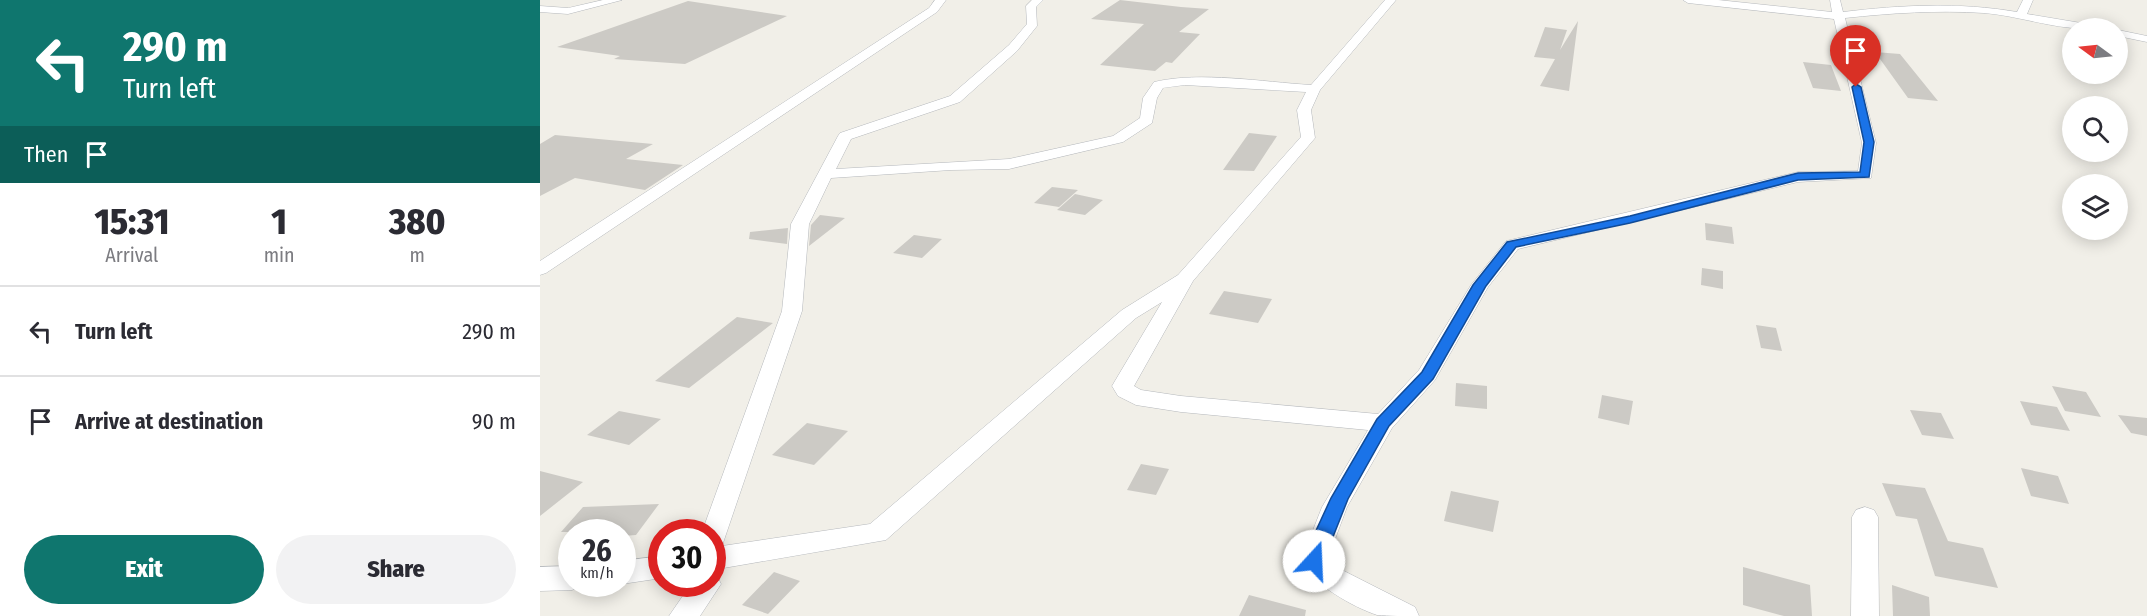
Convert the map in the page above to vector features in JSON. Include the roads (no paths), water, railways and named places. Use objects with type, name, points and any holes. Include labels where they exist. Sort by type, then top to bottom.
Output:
[{"type":"street","points":[[540,9],[568,11],[617,0]]},
{"type":"street","points":[[540,269],[933,10],[941,0]]},
{"type":"street","points":[[726,526],[792,311],[800,224],[845,136],[955,99],[1013,48],[1033,24],[1034,15],[1031,6],[1038,0]]},
{"type":"street","points":[[1383,423],[1181,404],[1136,397],[1126,391],[1123,386],[1185,279],[1308,138],[1304,110],[1314,89],[1391,0]]},
{"type":"street","points":[[1688,0],[1837,8],[1984,10],[2062,23]]},
{"type":"street","points":[[2020,16],[2028,0]]},
{"type":"street","points":[[1405,616],[1332,578],[1314,561],[1317,548],[1340,498],[1383,423],[1427,375],[1480,285],[1512,245],[1630,219],[1798,177],[1865,175],[1869,142],[1837,8]]},
{"type":"street","points":[[2128,35],[2147,39]]},
{"type":"street","points":[[825,174],[951,165],[1009,164],[1118,139],[1148,120],[1150,98],[1159,86],[1185,81],[1314,89]]},
{"type":"street","points":[[726,556],[877,533],[1129,314],[1185,279]]},
{"type":"street","points":[[1865,517],[1865,616]]},
{"type":"street","points":[[540,579],[558,578]]},
{"type":"street","points":[[682,616],[697,597]]}]
